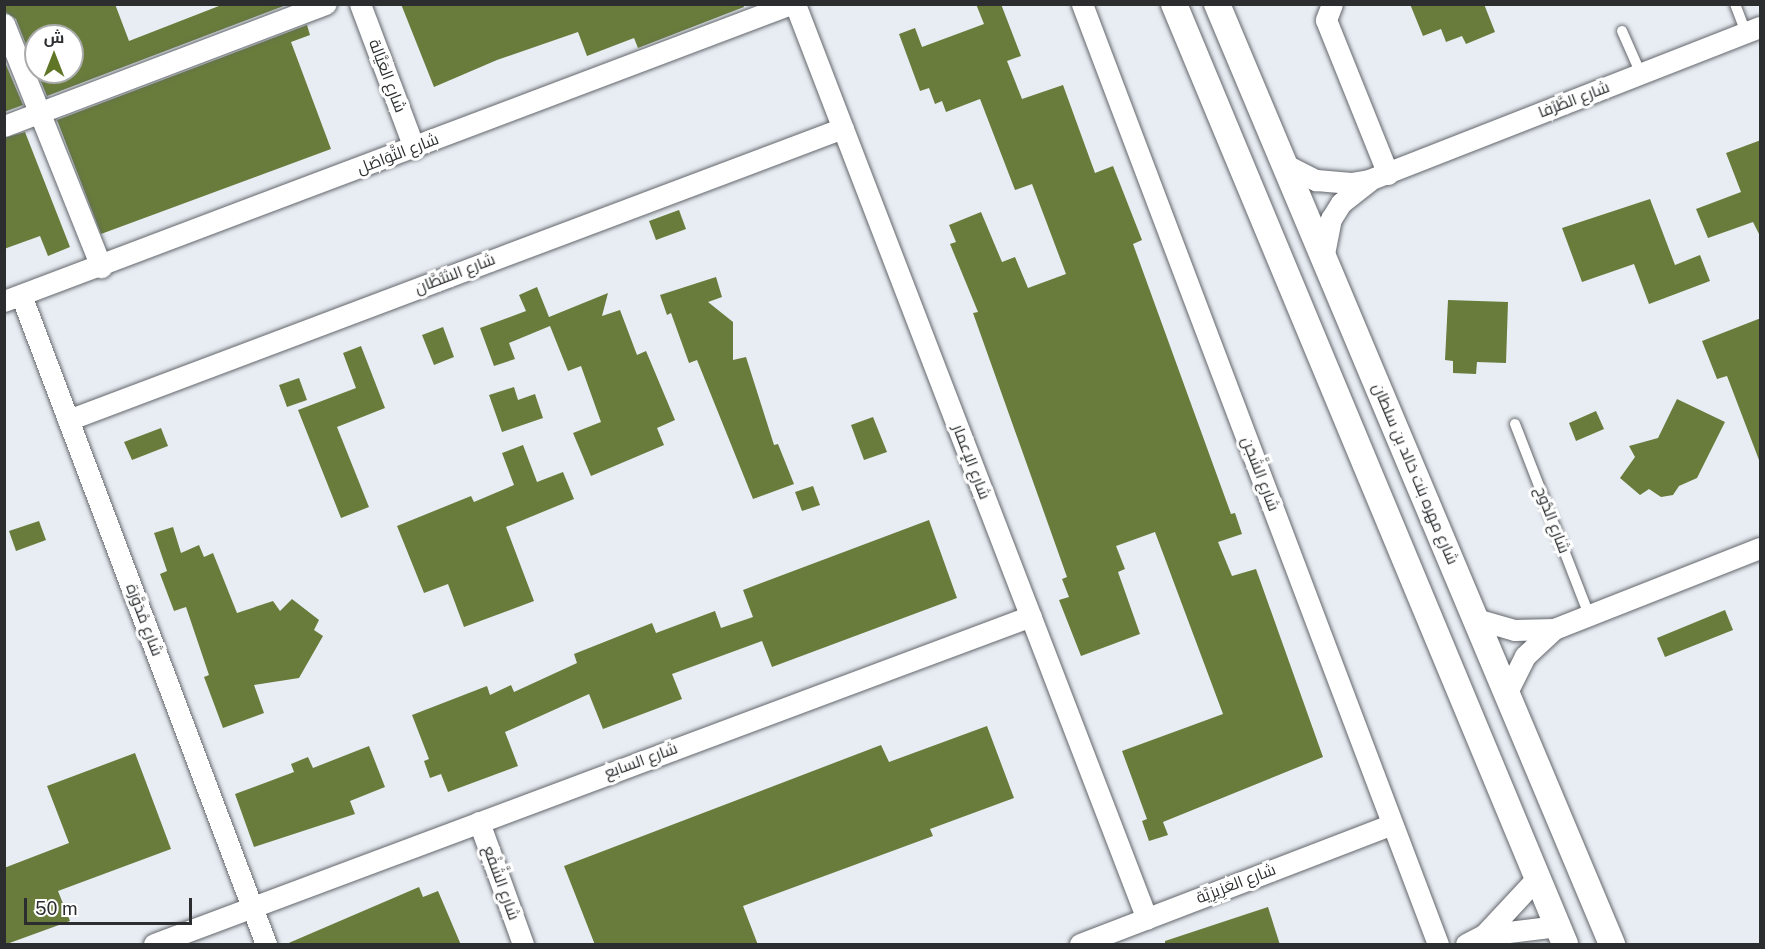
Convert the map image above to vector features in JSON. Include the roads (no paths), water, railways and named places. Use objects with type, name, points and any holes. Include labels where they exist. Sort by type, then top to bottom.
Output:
[{"type":"street","points":[[4,126],[326,4]]},
{"type":"street","name":"شارع العَيَّالة","points":[[360,4],[414,148]]},
{"type":"street","name":"شارع التَّوَاصُل","points":[[13,298],[101,267],[793,4]]},
{"type":"street","name":"شارع الإعمار","points":[[793,4],[843,128],[1147,919]]},
{"type":"street","name":"شارع الشَّجَن","points":[[1082,4],[1438,945]]},
{"type":"street","points":[[1174,4],[1561,935],[1475,940]]},
{"type":"street","name":"شارع مهره بنت خالد بن سلطان","points":[[1217,4],[1324,254],[1612,945]]},
{"type":"street","points":[[1332,4],[1326,20],[1378,177]]},
{"type":"street","points":[[4,24],[101,267]]},
{"type":"street","name":"شارع الطَّرْفا","points":[[1324,254],[1331,219],[1341,203],[1378,177],[1753,30]]},
{"type":"street","name":"شارع الشُّطَّان","points":[[68,420],[843,128]]},
{"type":"street","name":"شارع الطَّرْفا","points":[[1284,164],[1325,181],[1378,177]]},
{"type":"street","name":"شارع مْدَوَّرَة","points":[[13,298],[68,420],[266,945]]},
{"type":"street","points":[[1476,620],[1514,630],[1554,629],[1761,548]]},
{"type":"street","name":"شارع السابع","points":[[154,945],[1031,616]]},
{"type":"street","points":[[1507,692],[1525,656],[1554,629]]},
{"type":"street","name":"شارع الشَّفْع","points":[[479,822],[523,945]]},
{"type":"street","name":"شارع العَزِيزِيَّة","points":[[1080,945],[1392,824]]},
{"type":"street","points":[[1475,940],[1536,879]]},
{"type":"lane","points":[[1735,4],[1753,30]]},
{"type":"lane","points":[[1622,31],[1641,74]]},
{"type":"lane","name":"شارع الدُّوح","points":[[1515,424],[1589,615]]}]
